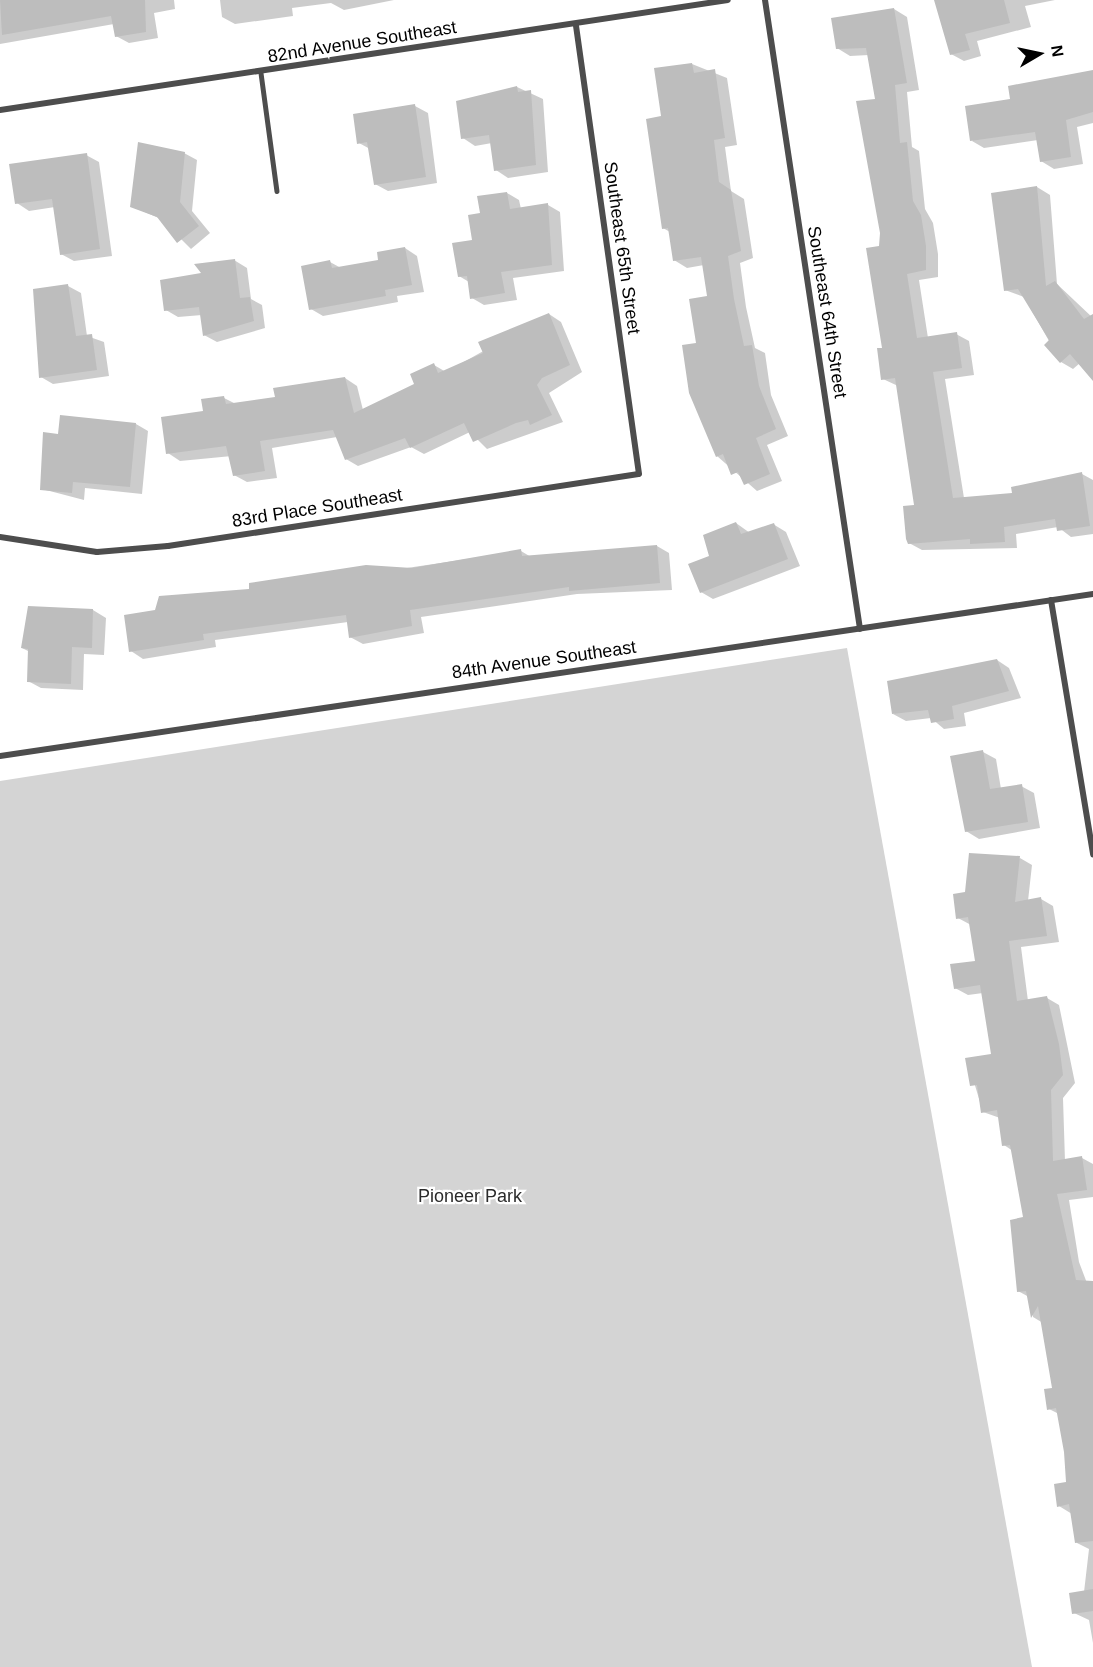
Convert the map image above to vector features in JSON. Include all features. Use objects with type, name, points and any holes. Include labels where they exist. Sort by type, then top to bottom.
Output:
[{"type":"street","name":"82nd Avenue Southeast","points":[[0,110],[261,73],[728,0]]},
{"type":"street","name":"Southeast 64th Street","points":[[765,0],[860,629]]},
{"type":"street","name":"Southeast 65th Street","points":[[576,25],[639,474]]},
{"type":"street","name":"83rd Place Southeast","points":[[0,537],[97,552],[168,546],[639,474]]},
{"type":"street","name":"84th Avenue Southeast","points":[[0,756],[1093,594]]},
{"type":"street","points":[[1051,600],[1093,855]]},
{"type":"lane","points":[[261,73],[277,190]]},
{"type":"green space","name":"Pioneer Park","points":[[847,648],[1032,1667],[0,1667],[0,781]]},
{"type":"building","points":[[0,0],[145,0],[146,32],[115,37],[111,16],[2,35]]},
{"type":"building","points":[[934,0],[1004,0],[1010,23],[965,34],[970,50],[950,55]]},
{"type":"building","points":[[894,8],[907,83],[895,85],[900,143],[907,142],[913,201],[921,215],[926,246],[926,270],[907,274],[917,338],[957,332],[962,368],[933,372],[953,498],[1012,493],[1011,487],[1082,472],[1090,526],[1057,531],[1055,519],[1004,527],[1005,542],[970,544],[970,539],[908,544],[906,539],[903,506],[914,505],[895,378],[881,380],[877,348],[882,348],[866,248],[879,246],[880,233],[856,101],[875,99],[866,48],[836,49],[831,18]]},
{"type":"building","points":[[692,63],[694,73],[715,69],[725,138],[714,140],[719,182],[731,190],[741,251],[728,256],[734,299],[744,346],[752,345],[759,386],[776,429],[756,438],[770,474],[744,485],[738,472],[731,475],[723,454],[716,457],[689,393],[682,345],[696,343],[689,299],[707,296],[701,257],[673,261],[668,228],[662,229],[646,119],[661,116],[654,68]]},
{"type":"building","points":[[1093,70],[1093,112],[1066,120],[1071,157],[1040,162],[1035,132],[970,141],[965,106],[1010,99],[1008,86]]},
{"type":"building","points":[[517,86],[518,92],[531,90],[536,165],[494,171],[489,135],[461,139],[456,101]]},
{"type":"building","points":[[415,104],[426,177],[374,185],[367,142],[357,144],[353,114]]},
{"type":"building","points":[[138,142],[185,152],[180,202],[199,226],[177,243],[157,217],[130,207]]},
{"type":"building","points":[[87,153],[100,249],[60,255],[52,199],[15,204],[9,164]]},
{"type":"building","points":[[1037,186],[1046,286],[1055,281],[1084,319],[1093,314],[1093,381],[1070,354],[1060,363],[1044,345],[1049,340],[1018,289],[1004,291],[991,193]]},
{"type":"building","points":[[507,192],[510,209],[548,203],[552,265],[501,272],[505,293],[470,299],[467,276],[458,277],[452,243],[472,240],[468,215],[480,213],[477,196]]},
{"type":"building","points":[[405,247],[412,285],[385,290],[386,296],[309,310],[301,266],[330,260],[332,268],[378,260],[377,252]]},
{"type":"building","points":[[235,259],[240,298],[250,297],[254,321],[203,336],[199,307],[164,311],[160,280],[201,273],[194,264]]},
{"type":"building","points":[[68,284],[76,336],[92,334],[97,370],[39,378],[33,289]]},
{"type":"building","points":[[549,313],[570,365],[542,378],[537,385],[552,415],[530,425],[528,420],[516,423],[473,442],[464,423],[410,448],[405,438],[345,460],[333,430],[260,441],[265,471],[233,476],[226,446],[166,454],[161,417],[203,411],[201,399],[224,396],[226,404],[275,397],[273,388],[345,377],[354,413],[414,384],[410,374],[434,363],[438,373],[483,353],[478,342]]},
{"type":"building","points":[[60,415],[136,423],[130,487],[73,482],[72,493],[40,490],[43,432],[58,434]]},
{"type":"building","points":[[736,522],[741,534],[774,523],[788,559],[700,593],[688,564],[709,556],[703,535]]},
{"type":"building","points":[[657,545],[660,583],[569,591],[569,587],[410,610],[412,626],[349,638],[346,615],[203,634],[204,640],[129,652],[124,615],[155,610],[159,596],[249,589],[249,583],[366,565],[412,568],[521,549],[522,556]]},
{"type":"building","points":[[28,606],[93,609],[92,648],[72,647],[71,684],[27,682],[28,649],[21,648]]},
{"type":"building","points":[[997,659],[1009,691],[952,706],[954,719],[931,723],[928,710],[892,714],[887,681]]},
{"type":"building","points":[[983,750],[990,789],[1022,784],[1028,822],[965,832],[950,756]]},
{"type":"building","points":[[969,853],[1020,856],[1015,902],[1041,897],[1047,936],[1009,941],[1017,1001],[1047,996],[1059,1044],[1063,1075],[1051,1090],[1053,1161],[1082,1156],[1087,1190],[1057,1194],[1076,1280],[1093,1281],[1093,1541],[1075,1543],[1069,1504],[1057,1507],[1054,1484],[1066,1482],[1064,1452],[1056,1408],[1047,1410],[1044,1389],[1052,1388],[1038,1306],[1031,1318],[1026,1291],[1017,1292],[1010,1220],[1023,1217],[1010,1145],[1002,1146],[997,1110],[981,1113],[977,1085],[970,1086],[965,1058],[991,1054],[980,985],[954,989],[950,964],[975,961],[968,917],[956,919],[953,894],[965,892]]},
{"type":"building","points":[[1093,1589],[1093,1611],[1072,1614],[1069,1593]]}]
